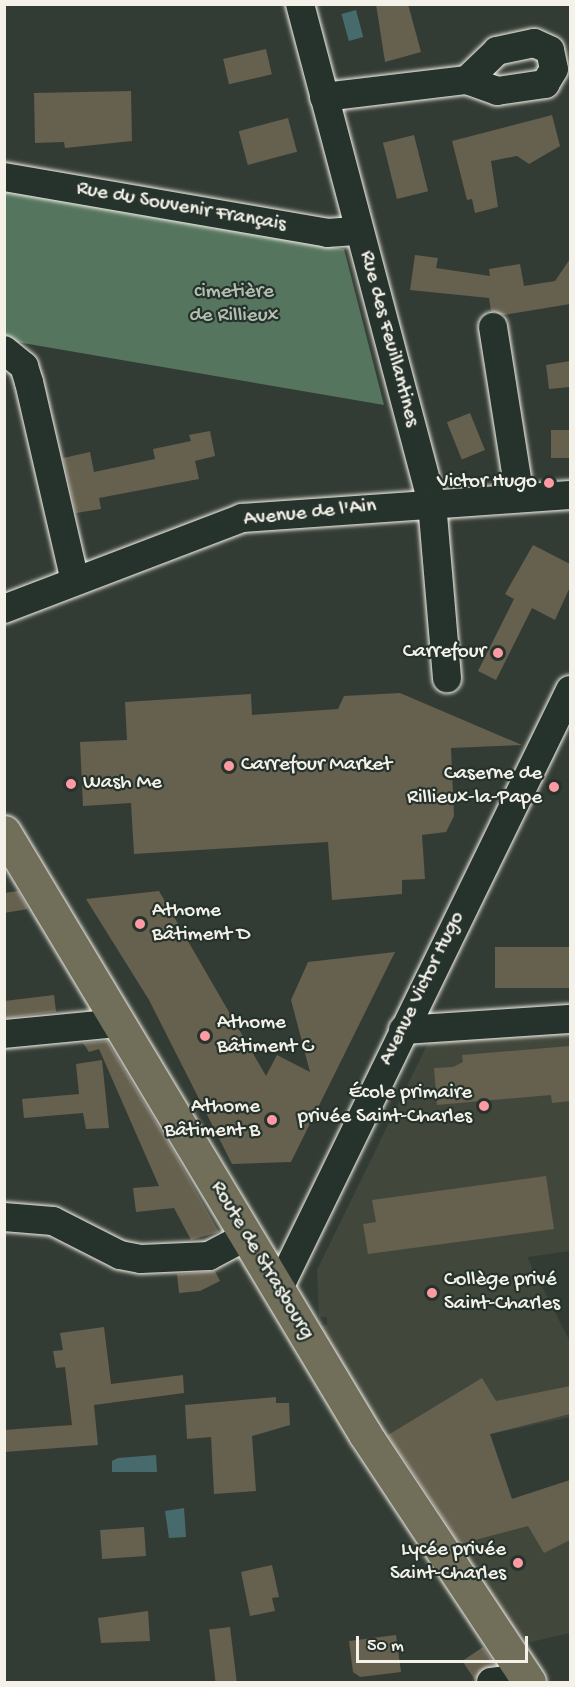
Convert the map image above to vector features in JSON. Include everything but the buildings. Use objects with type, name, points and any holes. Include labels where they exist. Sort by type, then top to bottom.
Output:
[{"type":"main road","name":"Route de Strasbourg","points":[[10,853],[118,1023],[365,1434],[528,1680]]},
{"type":"street","name":"Rue des Feuillantines","points":[[300,4],[432,503],[447,678]]},
{"type":"street","points":[[324,97],[467,80]]},
{"type":"street","name":"Rue du Souvenir Français","points":[[4,177],[327,233],[359,231]]},
{"type":"street","points":[[493,327],[520,498]]},
{"type":"street","points":[[4,350],[24,366],[29,382],[75,581]]},
{"type":"street","name":"Avenue de l'Ain","points":[[4,609],[242,518],[570,495]]},
{"type":"street","name":"Avenue Victor Hugo","points":[[279,1288],[570,690]]},
{"type":"street","points":[[403,1030],[570,1018]]},
{"type":"street","points":[[4,1034],[118,1023]]},
{"type":"street","points":[[4,1217],[53,1221],[120,1255],[141,1259],[209,1256],[247,1236]]},
{"type":"street","points":[[491,1683],[528,1680]]},
{"type":"shaded area","name":"Collège privé Saint-Charles","points":[[570,1027],[570,1251],[527,1257],[570,1342],[570,1417],[431,1447],[397,1460],[319,1326],[327,1325],[327,1317],[319,1317],[317,1270],[430,1039]]},
{"type":"shaded area","name":"Lycée privée Saint-Charles","points":[[570,1480],[570,1633],[522,1644],[439,1522]]},
{"type":"green space","name":"cimetière de Rillieux","points":[[4,191],[344,249],[384,405],[5,340]]},
{"type":"water","points":[[356,10],[363,37],[349,41],[342,14]]},
{"type":"water","points":[[156,1455],[157,1472],[112,1472],[112,1461],[118,1458]]},
{"type":"water","points":[[184,1508],[186,1537],[169,1538],[165,1511]]},
{"type":"place","name":"Victor Hugo","points":[[549,483]]},
{"type":"place","name":"Carrefour","points":[[498,653]]},
{"type":"place","name":"Carrefour Market","points":[[229,766]]},
{"type":"place","name":"Wash Me","points":[[71,784]]},
{"type":"place","name":"Caserne de Rillieux-la-Pape","points":[[554,787]]},
{"type":"place","name":"Athome Bâtiment D","points":[[140,924]]},
{"type":"place","name":"Athome Bâtiment C","points":[[205,1036]]},
{"type":"place","name":"École primaire privée Saint-Charles","points":[[484,1106]]},
{"type":"place","name":"Athome Bâtiment B","points":[[272,1120]]},
{"type":"place","name":"Collège privé Saint-Charles","points":[[432,1293]]},
{"type":"place","name":"Lycée privée Saint-Charles","points":[[518,1563]]}]
